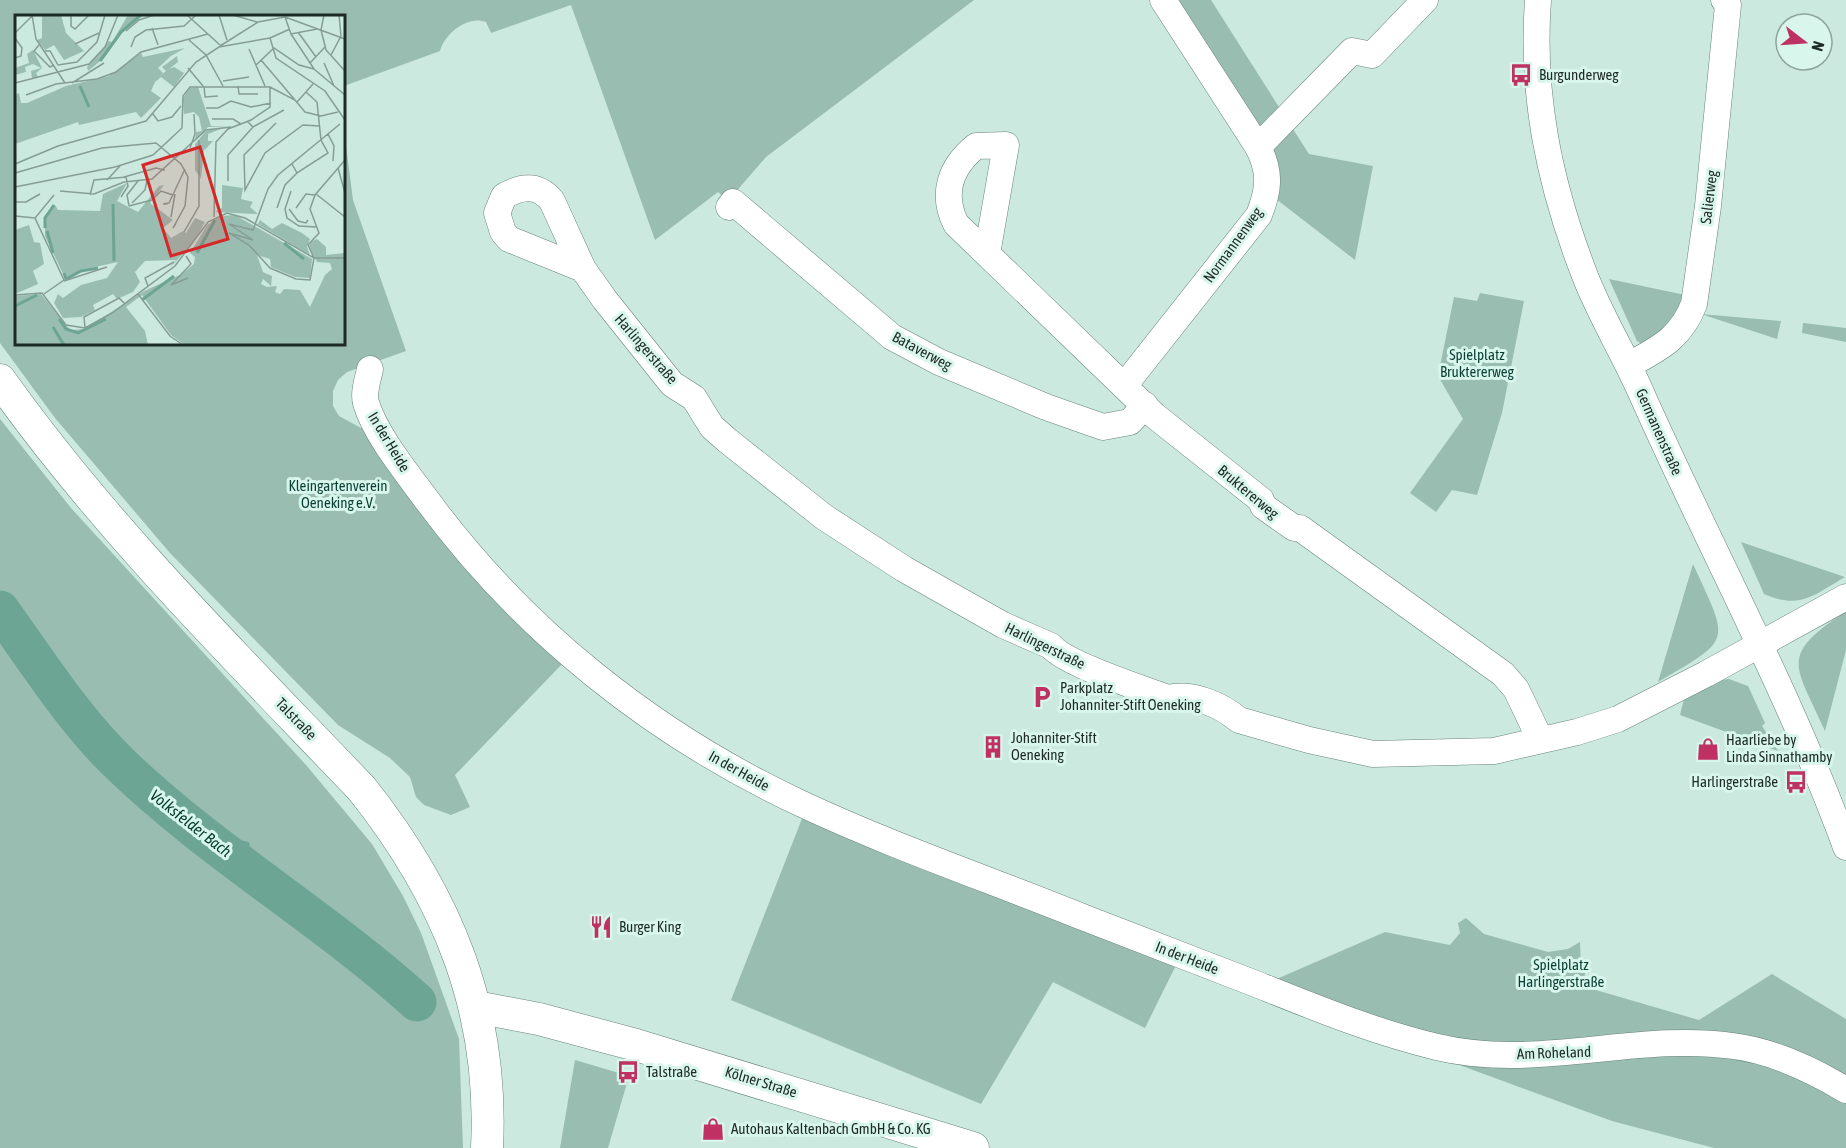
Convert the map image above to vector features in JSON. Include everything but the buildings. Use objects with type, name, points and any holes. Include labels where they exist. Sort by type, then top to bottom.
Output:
[{"type":"main road","name":"Talstraße","points":[[0,380],[36,431],[99,508],[164,581],[362,789],[388,821],[424,878],[452,940],[476,1007],[484,1050],[487,1148]]},
{"type":"main road","name":"Kölner Straße","points":[[476,1007],[539,1019],[636,1045],[973,1148]]},
{"type":"street","name":"Normannenweg","points":[[1124,386],[1258,215],[1269,182],[1268,170],[1258,147],[1163,0]]},
{"type":"street","points":[[1258,147],[1352,51],[1372,55],[1425,0]]},
{"type":"street","name":"Germanenstraße","points":[[1538,0],[1536,75],[1549,162],[1582,269],[1629,365],[1706,536],[1761,645],[1807,745],[1846,847]]},
{"type":"street","name":"Salierweg","points":[[1629,365],[1679,333],[1686,325],[1694,304],[1708,206],[1724,57],[1728,5],[1724,0]]},
{"type":"street","name":"Bataverweg","points":[[729,207],[733,202],[892,337],[939,362],[1046,407],[1103,427],[1130,422],[1145,405]]},
{"type":"street","name":"Bruktererweg","points":[[987,254],[1124,386],[1262,500],[1263,506],[1294,528],[1300,528],[1503,674],[1516,689],[1540,740]]},
{"type":"street","name":"Harlingerstraße","points":[[584,269],[630,333],[672,384],[694,398],[712,427],[764,471],[854,537],[926,583],[1003,625],[1051,646],[1056,652],[1168,698],[1181,695],[1218,707],[1239,720],[1309,740],[1372,754],[1494,750],[1592,728],[1618,719],[1761,645],[1846,597]]},
{"type":"street","name":"In der Heide","points":[[370,369],[364,399],[384,437],[439,516],[486,573],[544,632],[639,711],[717,760],[802,804],[1263,987]]},
{"type":"street","name":"Am Roheland","points":[[1263,987],[1373,1030],[1461,1052],[1562,1054],[1674,1044],[1728,1045],[1792,1062],[1846,1090]]},
{"type":"green space","name":"Kleingartenverein Oeneking e.V.","points":[[0,0],[974,0],[766,157],[728,201],[718,192],[655,240],[571,5],[491,33],[486,22],[479,20],[465,23],[452,32],[440,51],[345,86],[345,15],[15,15],[15,345],[345,345],[345,138],[353,200],[406,351],[347,372],[338,380],[333,391],[333,406],[339,416],[372,434],[567,659],[455,775],[470,807],[451,815],[424,805],[416,797],[410,777],[390,758],[338,725],[170,553],[55,418],[0,343]]},
{"type":"green space","points":[[1172,0],[1211,0],[1284,115],[1262,138]]},
{"type":"green space","points":[[1289,123],[1309,154],[1373,166],[1355,260],[1276,199],[1266,144]]},
{"type":"green space","points":[[1609,279],[1690,296],[1682,317],[1642,344],[1637,341]]},
{"type":"green space","name":"Spielplatz Bruktererweg","points":[[1480,293],[1524,301],[1502,413],[1477,495],[1452,490],[1436,512],[1410,493],[1463,419],[1438,376],[1454,297],[1477,301]]},
{"type":"green space","points":[[1701,314],[1781,321],[1777,339]]},
{"type":"green space","points":[[1803,323],[1846,328],[1846,342],[1802,333]]},
{"type":"green space","points":[[0,419],[71,508],[306,765],[372,844],[403,896],[421,933],[459,1039],[463,1148],[0,1148]]},
{"type":"green space","points":[[1741,542],[1845,577],[1806,598],[1787,601],[1777,599],[1764,594]]},
{"type":"green space","points":[[1693,564],[1718,624],[1718,636],[1712,646],[1701,656],[1658,682]]},
{"type":"green space","points":[[1846,611],[1846,650],[1825,731],[1806,690],[1799,663],[1802,651],[1810,640]]},
{"type":"green space","points":[[1729,679],[1748,686],[1765,723],[1762,726],[1778,751],[1680,715],[1684,699],[1720,680]]},
{"type":"green space","points":[[805,811],[1179,959],[1145,1028],[1053,982],[981,1104],[731,1000]]},
{"type":"green space","name":"Spielplatz Harlingerstraße","points":[[1466,918],[1484,934],[1548,952],[1568,949],[1580,942],[1581,968],[1586,970],[1582,986],[1699,1020],[1772,974],[1846,1019],[1846,1085],[1794,1058],[1463,1047],[1272,981],[1385,932],[1450,945],[1460,933],[1458,923]]},
{"type":"green space","points":[[1726,1050],[1846,1096],[1846,1148],[1714,1148],[1612,1121],[1454,1063],[1458,1055]]},
{"type":"green space","points":[[575,1060],[629,1076],[608,1148],[560,1148]]},
{"type":"waterway","name":"Volksfelder Bach","points":[[0,610],[71,709],[120,764],[155,796],[229,856],[344,941],[417,1002]]},
{"type":"waterway","points":[[207,837],[246,845]]},
{"type":"place","name":"Burgunderweg","points":[[1521,75]]},
{"type":"place","name":"Parkplatz Johanniter-Stift Oeneking","points":[[1042,697]]},
{"type":"place","name":"Johanniter-Stift Oeneking","points":[[993,747]]},
{"type":"place","name":"Haarliebe by Linda Sinnathamby","points":[[1708,749]]},
{"type":"place","name":"Harlingerstraße","points":[[1796,782]]},
{"type":"place","name":"Burger King","points":[[601,927]]},
{"type":"place","name":"Talstraße","points":[[628,1072]]},
{"type":"place","name":"Autohaus Kaltenbach GmbH & Co. KG","points":[[713,1129]]}]
